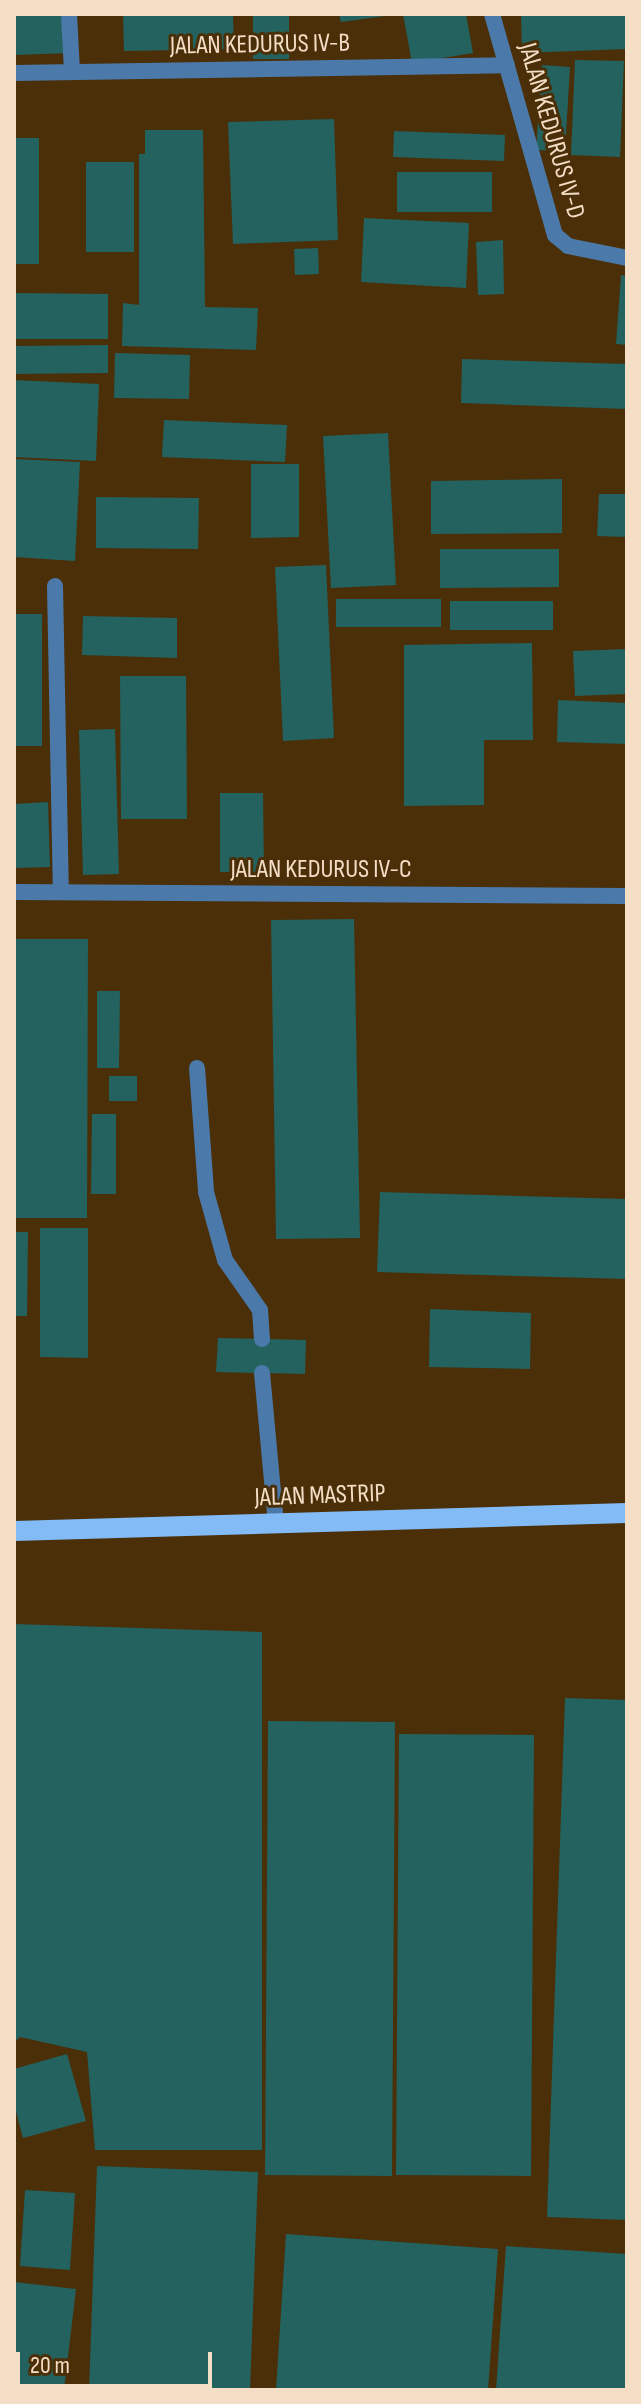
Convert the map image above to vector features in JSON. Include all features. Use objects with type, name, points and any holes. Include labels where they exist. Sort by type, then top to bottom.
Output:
[{"type":"main road","name":"JALAN MASTRIP","points":[[14,1531],[627,1513]]},
{"type":"street","points":[[69,14],[72,72]]},
{"type":"street","name":"JALAN KEDURUS IV-D","points":[[492,14],[555,235],[568,246],[627,258]]},
{"type":"street","name":"JALAN KEDURUS IV-B","points":[[14,73],[507,65]]},
{"type":"street","points":[[55,586],[61,892]]},
{"type":"street","name":"JALAN KEDURUS IV-C","points":[[14,892],[627,896]]},
{"type":"street","points":[[197,1068],[206,1192],[225,1260],[260,1310],[262,1339]]},
{"type":"street","points":[[262,1373],[276,1523]]},
{"type":"building","points":[[14,14],[69,14],[71,53],[14,55]]},
{"type":"building","points":[[123,14],[233,14],[234,49],[124,51]]},
{"type":"building","points":[[253,14],[289,14],[289,59],[253,59]]},
{"type":"building","points":[[339,14],[385,14],[385,16],[341,22]]},
{"type":"building","points":[[403,14],[466,14],[473,53],[412,63]]},
{"type":"building","points":[[521,14],[627,14],[627,49],[522,53]]},
{"type":"building","points":[[575,60],[624,61],[620,157],[571,155]]},
{"type":"building","points":[[542,65],[570,67],[565,151],[536,150]]},
{"type":"building","points":[[334,119],[338,240],[233,244],[228,122]]},
{"type":"building","points":[[145,130],[203,130],[205,307],[258,308],[256,350],[122,346],[123,303],[139,305],[139,154],[145,154]]},
{"type":"building","points":[[394,131],[505,135],[504,161],[393,157]]},
{"type":"building","points":[[14,138],[39,138],[39,264],[14,264]]},
{"type":"building","points":[[86,162],[134,162],[134,252],[86,252]]},
{"type":"building","points":[[397,172],[492,172],[492,212],[397,212]]},
{"type":"building","points":[[364,218],[469,223],[466,288],[361,282]]},
{"type":"building","points":[[503,240],[504,294],[478,295],[476,242]]},
{"type":"building","points":[[318,248],[319,274],[295,275],[294,249]]},
{"type":"building","points":[[621,275],[627,276],[627,345],[616,344]]},
{"type":"building","points":[[14,293],[108,294],[108,339],[14,339]]},
{"type":"building","points":[[108,345],[108,373],[14,374],[14,346]]},
{"type":"building","points":[[115,353],[190,355],[189,399],[114,398]]},
{"type":"building","points":[[462,359],[627,364],[627,409],[461,403]]},
{"type":"building","points":[[14,380],[99,384],[96,461],[14,457]]},
{"type":"building","points":[[164,420],[287,425],[285,462],[162,457]]},
{"type":"building","points":[[388,433],[396,585],[331,588],[323,436]]},
{"type":"building","points":[[14,459],[80,462],[75,561],[14,557]]},
{"type":"building","points":[[251,464],[299,464],[299,537],[251,538]]},
{"type":"building","points":[[562,479],[562,533],[431,534],[431,481]]},
{"type":"building","points":[[599,494],[627,494],[627,537],[597,536]]},
{"type":"building","points":[[96,497],[199,498],[198,549],[96,548]]},
{"type":"building","points":[[440,549],[559,549],[559,587],[440,588]]},
{"type":"building","points":[[326,565],[334,738],[283,741],[275,567]]},
{"type":"building","points":[[336,599],[441,599],[441,627],[336,627]]},
{"type":"building","points":[[450,601],[553,601],[553,630],[450,630]]},
{"type":"building","points":[[14,614],[42,614],[42,746],[14,746]]},
{"type":"building","points":[[83,616],[177,618],[177,658],[82,655]]},
{"type":"building","points":[[532,643],[533,740],[484,740],[484,805],[404,806],[404,645]]},
{"type":"building","points":[[627,649],[627,694],[575,696],[573,651]]},
{"type":"building","points":[[120,676],[186,676],[187,819],[121,819]]},
{"type":"building","points":[[558,700],[627,703],[627,744],[557,742]]},
{"type":"building","points":[[115,729],[119,874],[83,875],[79,730]]},
{"type":"building","points":[[220,793],[263,793],[264,872],[220,872]]},
{"type":"building","points":[[48,802],[50,867],[14,868],[14,804]]},
{"type":"building","points":[[354,919],[360,1238],[276,1239],[271,920]]},
{"type":"building","points":[[14,939],[88,939],[87,1218],[14,1218]]},
{"type":"building","points":[[97,991],[120,991],[119,1068],[97,1068]]},
{"type":"building","points":[[109,1076],[137,1076],[137,1101],[109,1101]]},
{"type":"building","points":[[92,1114],[116,1114],[116,1194],[91,1194]]},
{"type":"building","points":[[380,1192],[627,1199],[627,1279],[377,1272]]},
{"type":"building","points":[[40,1228],[88,1228],[88,1358],[40,1357]]},
{"type":"building","points":[[14,1232],[28,1232],[27,1316],[14,1316]]},
{"type":"building","points":[[430,1309],[531,1313],[530,1369],[429,1367]]},
{"type":"building","points":[[218,1338],[306,1340],[305,1374],[216,1372]]},
{"type":"building","points":[[14,1624],[262,1632],[262,2150],[95,2150],[87,2052],[20,2037],[14,2042]]},
{"type":"building","points":[[565,1698],[627,1700],[627,2220],[547,2217]]},
{"type":"building","points":[[268,1721],[395,1722],[392,2176],[265,2175]]},
{"type":"building","points":[[399,1734],[534,1735],[531,2176],[396,2175]]},
{"type":"building","points":[[67,2054],[86,2121],[23,2138],[14,2104],[14,2069]]},
{"type":"building","points":[[97,2166],[258,2172],[250,2390],[89,2390]]},
{"type":"building","points":[[25,2190],[75,2193],[70,2270],[20,2266]]},
{"type":"building","points":[[286,2234],[498,2249],[488,2390],[276,2390]]},
{"type":"building","points":[[506,2246],[627,2254],[627,2390],[496,2390]]},
{"type":"building","points":[[14,2282],[76,2289],[64,2390],[14,2390]]}]
